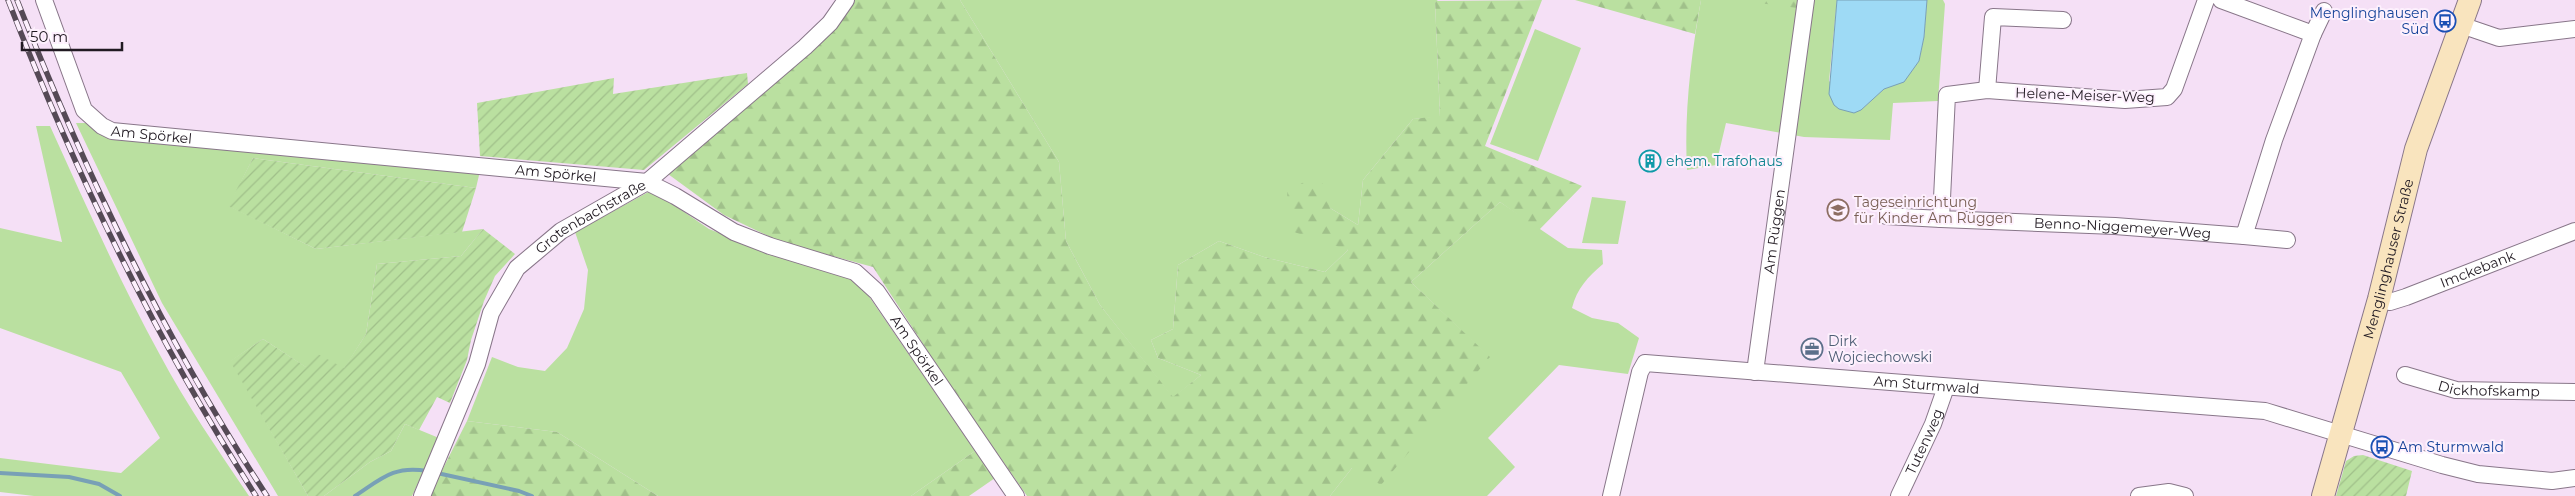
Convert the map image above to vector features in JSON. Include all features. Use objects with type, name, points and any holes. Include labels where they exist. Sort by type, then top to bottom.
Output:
[{"type":"street","name":"Am Spörkel","points":[[44,0],[84,110],[102,126],[112,130],[647,182],[675,196],[734,232],[770,246],[855,272],[876,292],[1016,496]]},
{"type":"street","name":"Grotenbachstraße","points":[[422,496],[440,458],[477,364],[491,313],[517,268],[561,231],[647,182],[806,47],[830,23],[846,0]]},
{"type":"street","name":"Am Rüggen","points":[[1755,372],[1806,0]]},
{"type":"street","name":"Helene-Meiser-Weg","points":[[1941,219],[1947,95],[1988,90],[2125,100],[2166,97],[2174,89],[2206,0]]},
{"type":"street","points":[[2221,0],[2312,34]]},
{"type":"street","name":"Menglinghauser Straße","points":[[2323,496],[2379,300],[2416,150],[2470,0]]},
{"type":"street","points":[[2244,236],[2274,140],[2312,34],[2324,11]]},
{"type":"street","points":[[1988,90],[1993,17],[2063,20]]},
{"type":"street","points":[[2461,25],[2499,38],[2575,29]]},
{"type":"street","name":"Benno-Niggemeyer-Weg","points":[[1886,216],[2114,226],[2287,240]]},
{"type":"street","name":"Imckebank","points":[[2379,300],[2390,302],[2406,297],[2575,231]]},
{"type":"street","name":"Am Sturmwald","points":[[1611,496],[1640,372],[1645,363],[2265,411],[2442,465],[2478,474],[2552,481],[2575,478]]},
{"type":"street","name":"Dickhofskamp","points":[[2405,375],[2456,390],[2575,392]]},
{"type":"street","name":"Tutenweg","points":[[1899,496],[1933,424],[1946,387]]},
{"type":"street","points":[[2139,496],[2169,492],[2185,496]]},
{"type":"green space","points":[[853,0],[960,0],[1059,162],[1066,241],[1100,305],[1173,397],[1201,375],[1158,358],[1151,340],[1173,329],[1178,265],[1219,241],[1264,257],[1325,272],[1348,250],[1291,231],[1287,192],[1319,173],[1330,208],[1358,225],[1363,180],[1413,119],[1440,116],[1435,1],[1542,0],[1485,146],[1582,186],[1539,230],[1500,202],[1411,282],[1490,357],[1381,485],[1352,468],[1330,496],[1027,496],[949,384],[873,267],[781,242],[724,215],[668,174]]},
{"type":"green space","points":[[960,0],[1438,0],[1435,2],[1440,117],[1413,119],[1363,180],[1358,225],[1330,208],[1287,192],[1348,250],[1325,272],[1264,257],[1219,241],[1178,265],[1173,329],[1151,340],[1158,358],[1201,375],[1173,398],[1100,305],[1066,241],[1059,162]]},
{"type":"green space","points":[[1575,0],[1701,0],[1695,34]]},
{"type":"green space","points":[[1701,0],[1837,0],[1829,81],[1861,110],[1884,89],[1904,81],[1919,61],[1924,37],[1927,0],[1943,0],[1945,4],[1938,101],[1893,103],[1890,140],[1804,137],[1726,123],[1716,165],[1687,170],[1689,85]]},
{"type":"green space","points":[[1736,0],[1798,0],[1798,8]]},
{"type":"green space","points":[[1535,29],[1581,48],[1538,161],[1490,144]]},
{"type":"green space","points":[[747,73],[748,84],[644,170],[480,156],[477,103],[614,78],[613,94]]},
{"type":"green space","points":[[76,123],[480,171],[476,188],[253,158],[229,206],[316,249],[483,229],[461,256],[377,264],[366,334],[344,369],[307,368],[263,339],[231,361],[308,496],[278,496],[162,303]]},
{"type":"green space","points":[[36,126],[50,126],[116,270],[160,355],[191,409],[249,496],[34,496],[0,492],[0,458],[121,473],[160,438],[121,372],[0,328],[0,228],[62,242]]},
{"type":"green space","points":[[253,158],[476,188],[462,232],[316,249],[228,206]]},
{"type":"green space","points":[[652,190],[709,229],[772,254],[847,274],[866,292],[975,451],[911,496],[658,496],[557,432],[467,421],[492,357],[518,367],[545,371],[567,348],[584,309],[588,270],[575,232]]},
{"type":"green space","points":[[1592,197],[1626,201],[1618,244],[1582,243]]},
{"type":"green space","points":[[1500,202],[1568,248],[1602,250],[1603,264],[1584,283],[1572,308],[1592,318],[1618,323],[1639,338],[1628,374],[1559,365],[1488,438],[1515,467],[1487,496],[1330,496],[1352,468],[1489,357],[1411,282]]},
{"type":"green space","points":[[483,229],[515,254],[495,276],[484,301],[471,340],[467,360],[450,403],[437,397],[419,430],[405,424],[391,451],[370,462],[324,496],[308,496],[230,361],[263,339],[306,367],[314,352],[344,368],[366,334],[377,264],[461,256]]},
{"type":"green space","points":[[467,421],[557,432],[658,496],[429,496]]},
{"type":"green space","points":[[405,424],[439,438],[412,496],[324,496],[370,462],[391,451]]},
{"type":"green space","points":[[975,451],[995,478],[969,496],[911,496]]},
{"type":"green space","points":[[2363,455],[2412,471],[2406,496],[2336,496],[2346,461],[2354,456]]},
{"type":"water","points":[[1837,0],[1927,0],[1924,37],[1919,61],[1904,82],[1884,89],[1861,110],[1854,113],[1839,109],[1834,105],[1829,94]]},
{"type":"waterway","points":[[355,496],[388,475],[405,470],[427,471]]},
{"type":"waterway","points":[[0,473],[69,477],[99,484],[120,496]]},
{"type":"waterway","points":[[437,473],[519,491],[532,496]]},
{"type":"railway","points":[[8,0],[61,129],[120,254],[184,377],[256,496]]},
{"type":"railway","points":[[17,0],[70,128],[129,254],[194,377],[267,496]]},
{"type":"place","name":"Menglinghausen Süd","points":[[2445,21]]},
{"type":"place","name":"ehem. Trafohaus","points":[[1650,161]]},
{"type":"place","name":"Tageseinrichtung für Kinder Am Rüggen","points":[[1838,210]]},
{"type":"place","name":"Dirk Wojciechowski","points":[[1812,349]]},
{"type":"place","name":"Am Sturmwald","points":[[2382,447]]}]
